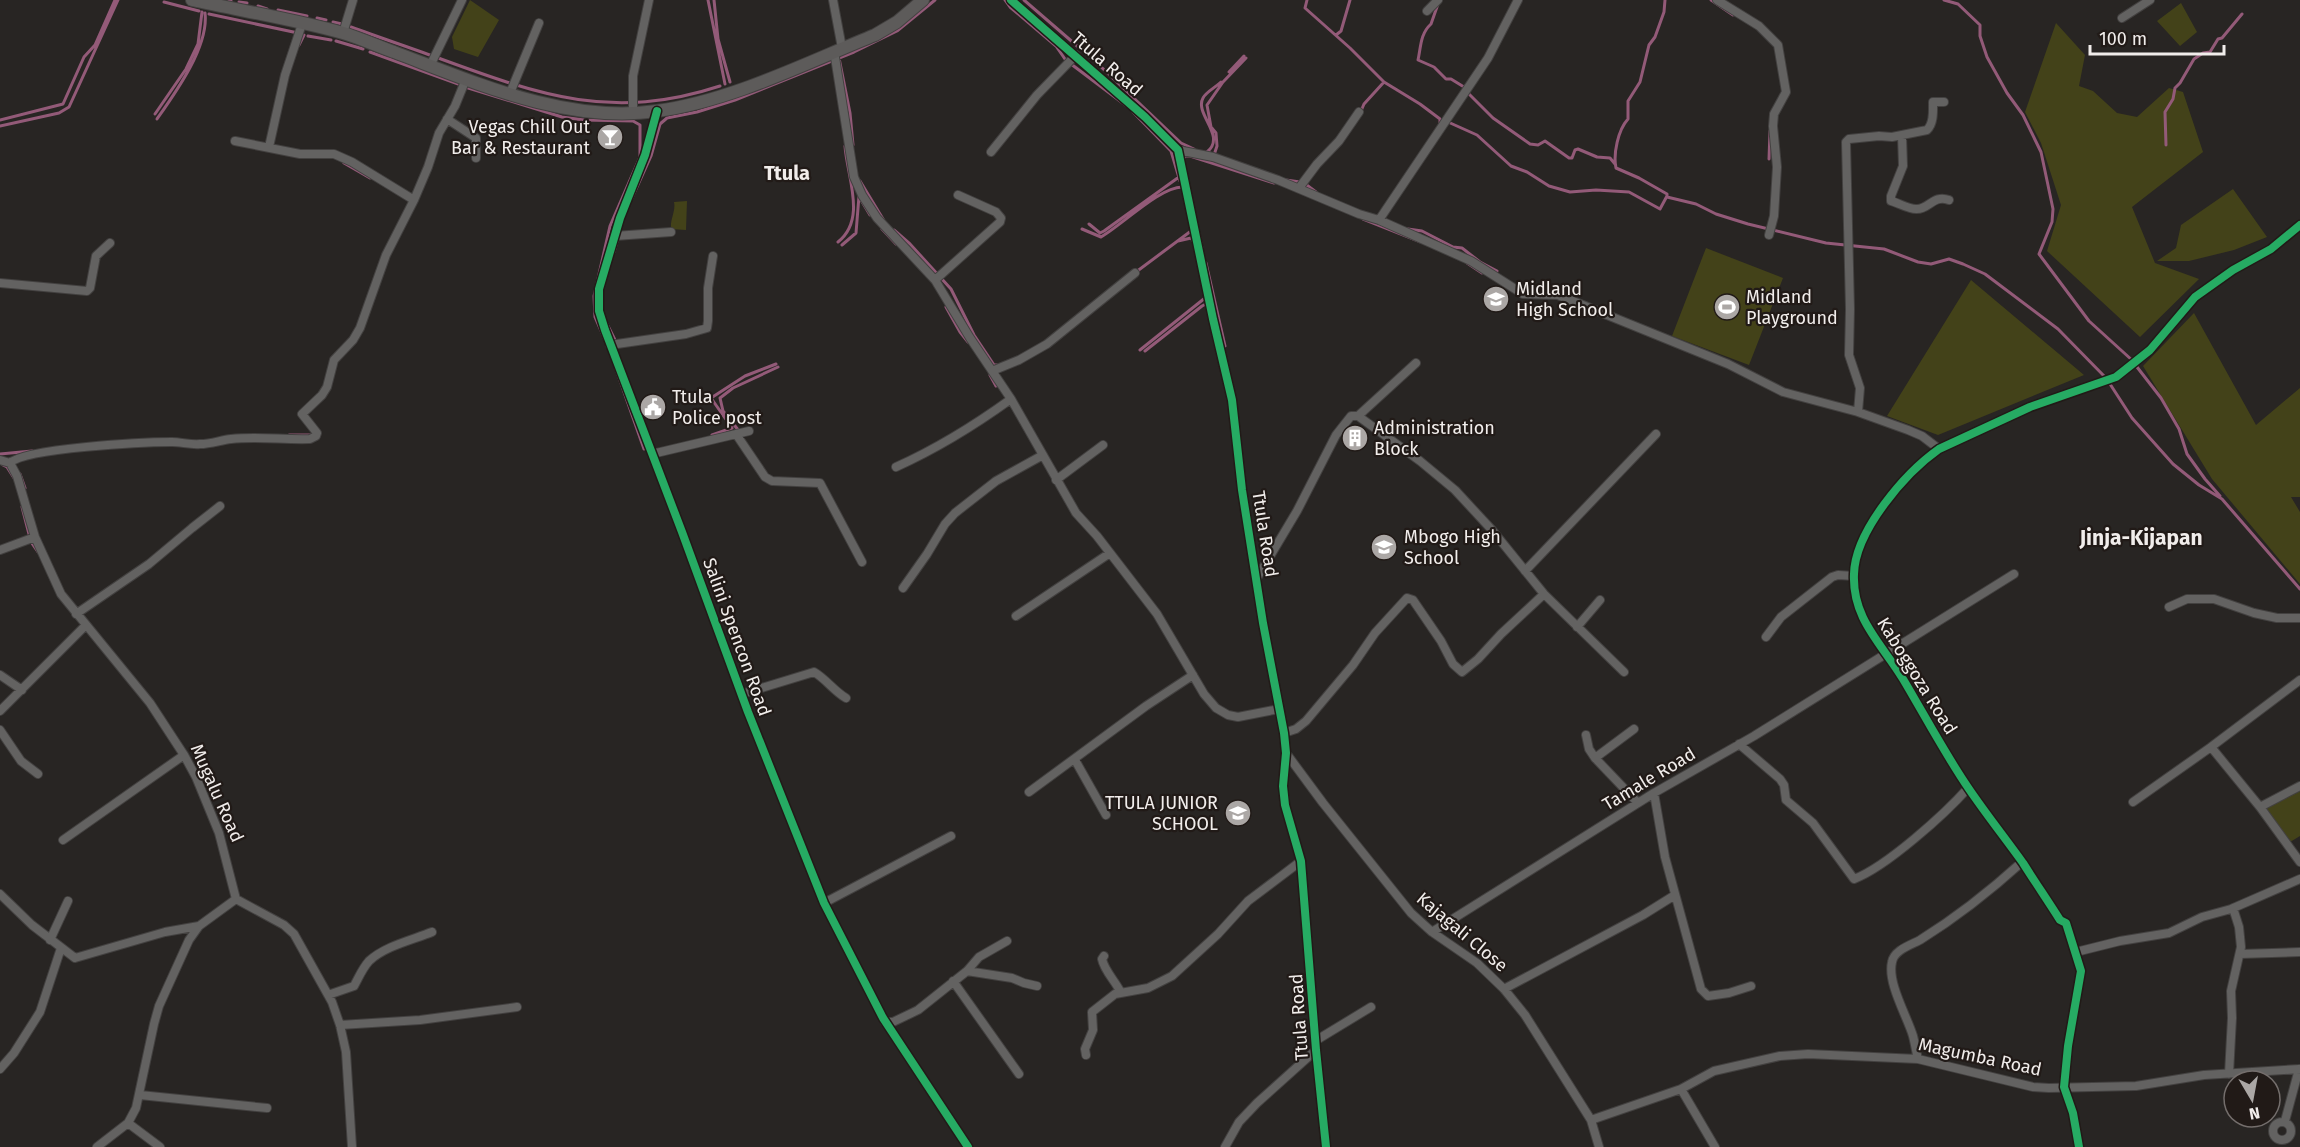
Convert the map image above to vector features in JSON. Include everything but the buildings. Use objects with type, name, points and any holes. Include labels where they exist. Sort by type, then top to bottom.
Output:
[{"type":"street","points":[[192,0],[343,33],[466,79],[562,107],[594,112],[633,113],[657,111],[728,94],[875,35],[897,22],[923,0]]},
{"type":"street","points":[[343,33],[353,0]]},
{"type":"street","points":[[430,66],[462,0]]},
{"type":"street","points":[[633,113],[633,76],[649,0]]},
{"type":"street","points":[[833,0],[854,177],[862,195],[877,218],[935,280],[965,331],[1011,399],[1076,513],[1157,614],[1204,694],[1216,708],[1228,715],[1247,717],[1279,709]]},
{"type":"street","name":"Ttula Road","points":[[1011,0],[1145,117],[1178,150],[1232,400],[1242,490],[1284,733],[1286,753],[1283,786],[1285,805],[1301,861],[1326,1147]]},
{"type":"street","points":[[1427,10],[1438,0]]},
{"type":"street","points":[[1379,220],[1488,58],[1518,0]]},
{"type":"street","points":[[1717,0],[1759,26],[1778,45],[1786,92],[1774,114],[1777,167],[1770,231]]},
{"type":"street","points":[[2122,18],[2150,0]]},
{"type":"street","points":[[510,93],[539,23]]},
{"type":"street","points":[[268,147],[285,75],[303,24]]},
{"type":"street","points":[[991,152],[1037,95],[1076,56]]},
{"type":"street","points":[[0,459],[10,463],[15,458],[25,455],[135,443],[199,444],[231,439],[314,438],[317,433],[302,414],[322,395],[327,387],[334,360],[353,340],[360,328],[386,255],[414,200],[439,133],[466,79]]},
{"type":"street","points":[[1858,412],[1860,388],[1849,355],[1847,141],[1880,136],[1902,136],[1930,128],[1934,112],[1933,102],[1944,102]]},
{"type":"street","name":"Salini Spencon Road","points":[[657,111],[645,155],[615,236],[598,300],[599,310],[610,345],[742,694],[824,903],[885,1022],[968,1147]]},
{"type":"street","points":[[1299,188],[1317,164],[1339,141],[1359,112]]},
{"type":"street","points":[[447,118],[476,138],[476,158]]},
{"type":"street","points":[[1902,136],[1903,166],[1891,201],[1914,210],[1923,208],[1936,199],[1949,200]]},
{"type":"street","points":[[235,141],[300,154],[318,153],[342,157],[414,200]]},
{"type":"street","points":[[1178,150],[1213,158],[1299,188],[1471,261],[1523,294],[1558,295],[1622,319],[1728,364],[1784,392],[1858,412],[1915,433],[1939,449]]},
{"type":"street","points":[[935,280],[1000,222],[1001,218],[996,212],[958,195]]},
{"type":"street","name":"Kaboggoza Road","points":[[2064,1087],[2081,971],[2066,923],[2060,920],[2022,862],[1968,788],[1901,675],[1865,624],[1858,605],[1854,576],[1859,549],[1884,506],[1917,465],[1939,449],[2030,407],[2116,377],[2150,350],[2195,297],[2233,270],[2271,249],[2300,225]]},
{"type":"street","points":[[615,236],[671,232]]},
{"type":"street","points":[[0,283],[87,291],[90,288],[96,256],[110,243]]},
{"type":"street","points":[[610,345],[686,334],[706,328],[708,288],[713,256]]},
{"type":"street","points":[[992,371],[1047,344],[1135,273]]},
{"type":"street","points":[[1358,416],[1416,363]]},
{"type":"street","points":[[896,467],[918,457],[986,417],[1011,399]]},
{"type":"street","points":[[1257,578],[1297,511],[1336,435],[1351,416],[1358,416],[1420,460],[1455,490],[1492,530],[1544,594],[1624,672]]},
{"type":"street","points":[[652,454],[749,431]]},
{"type":"street","points":[[736,434],[765,477],[772,481],[819,483],[862,562]]},
{"type":"street","points":[[1525,571],[1656,434]]},
{"type":"street","points":[[1056,480],[1102,445]]},
{"type":"street","points":[[903,588],[950,518],[996,481],[1043,455]]},
{"type":"street","name":"Mugalu Road","points":[[10,463],[17,476],[34,537],[61,594],[150,703],[196,777],[219,833],[236,899]]},
{"type":"street","points":[[76,614],[149,564],[220,506]]},
{"type":"street","points":[[0,550],[34,537]]},
{"type":"street","points":[[1016,616],[1110,553]]},
{"type":"street","name":"Tamale Road","points":[[1432,932],[1654,793],[1739,744],[2014,574]]},
{"type":"street","points":[[1766,637],[1781,617],[1832,577],[1854,576]]},
{"type":"street","points":[[1284,733],[1296,729],[1306,721],[1353,665],[1375,633],[1407,598],[1413,600],[1441,641],[1453,664],[1462,672],[1544,594]]},
{"type":"street","points":[[2169,607],[2187,599],[2214,599],[2254,613],[2277,618],[2300,618]]},
{"type":"street","points":[[1577,627],[1600,600]]},
{"type":"street","points":[[0,711],[86,625]]},
{"type":"street","points":[[742,694],[814,672],[822,676],[834,691],[846,698]]},
{"type":"street","points":[[0,675],[22,690]]},
{"type":"street","points":[[1029,792],[1146,706],[1193,675]]},
{"type":"street","points":[[2133,802],[2300,680]]},
{"type":"street","points":[[1595,758],[1634,729]]},
{"type":"street","points":[[0,730],[21,760],[38,774]]},
{"type":"street","points":[[1586,735],[1589,749],[1595,758],[1638,803]]},
{"type":"street","points":[[1739,744],[1780,779],[1784,785],[1786,800],[1813,823],[1854,879],[1890,857],[1946,812],[1968,788]]},
{"type":"street","points":[[2211,747],[2260,807],[2300,862]]},
{"type":"street","name":"Kajagali Close","points":[[1286,753],[1411,913],[1432,932],[1477,963],[1504,989],[1525,1015],[1591,1119],[1599,1147]]},
{"type":"street","points":[[63,840],[184,755]]},
{"type":"street","points":[[1075,759],[1106,815]]},
{"type":"street","points":[[2260,807],[2300,786]]},
{"type":"street","points":[[1654,793],[1665,857],[1701,989],[1708,996],[1715,996],[1750,986]]},
{"type":"street","points":[[824,903],[951,836]]},
{"type":"street","points":[[1086,1055],[1085,1049],[1093,1030],[1092,1012],[1115,994],[1148,988],[1172,976],[1218,934],[1248,901],[1301,861]]},
{"type":"street","points":[[1918,1059],[1892,973],[1893,958],[1898,952],[1987,894],[2022,862]]},
{"type":"street","points":[[2076,952],[2169,933],[2202,917],[2233,908],[2300,879]]},
{"type":"street","points":[[0,894],[75,958],[165,932],[199,926]]},
{"type":"street","points":[[1504,989],[1643,915],[1675,895]]},
{"type":"street","points":[[97,1147],[128,1124],[140,1095],[153,1024],[189,940],[199,926],[236,899],[284,924],[294,934],[328,994],[340,1024],[346,1052],[352,1147]]},
{"type":"street","points":[[50,939],[68,901]]},
{"type":"street","points":[[2229,1069],[2231,991],[2240,954],[2239,927],[2233,908]]},
{"type":"street","points":[[328,994],[354,986],[359,974],[370,961],[384,951],[432,932]]},
{"type":"street","points":[[885,1022],[893,1022],[918,1010],[968,971],[979,957],[1007,941]]},
{"type":"street","points":[[0,1069],[14,1053],[40,1012],[61,948]]},
{"type":"street","points":[[2240,954],[2300,952]]},
{"type":"street","points":[[1104,956],[1103,966],[1120,992]]},
{"type":"street","points":[[968,971],[1012,978],[1037,986]]},
{"type":"street","points":[[953,981],[1019,1074]]},
{"type":"street","points":[[340,1024],[420,1020],[518,1007]]},
{"type":"street","points":[[1224,1147],[1239,1122],[1316,1046],[1371,1007]]},
{"type":"street","name":"Magumba Road","points":[[1591,1119],[1681,1089],[1714,1071],[1780,1056],[1808,1054],[1918,1059],[2032,1087],[2136,1086],[2222,1074]]},
{"type":"street","points":[[2285,1121],[2300,1069]]},
{"type":"street","name":"Magumba Road","points":[[2282,1070],[2300,1069]]},
{"type":"street","points":[[2064,1087],[2073,1113],[2079,1147]]},
{"type":"street","points":[[1681,1089],[1715,1147]]},
{"type":"street","points":[[140,1095],[267,1108]]},
{"type":"street","points":[[128,1124],[160,1147]]},
{"type":"shaded area","points":[[470,0],[499,20],[478,57],[454,49],[452,37]]},
{"type":"shaded area","points":[[2181,3],[2197,32],[2180,46],[2157,21]]},
{"type":"shaded area","points":[[2056,23],[2085,55],[2079,86],[2093,91],[2117,113],[2137,117],[2169,88],[2183,92],[2203,152],[2132,207],[2155,263],[2199,279],[2140,337],[2047,251],[2061,205],[2041,143],[2025,112]]},
{"type":"shaded area","points":[[2233,189],[2267,237],[2234,250],[2189,261],[2157,261],[2176,248],[2181,225]]},
{"type":"shaded area","points":[[687,201],[686,230],[671,229],[674,202]]},
{"type":"shaded area","name":"Midland Playground","points":[[1706,248],[1783,278],[1749,365],[1672,336]]},
{"type":"shaded area","points":[[1971,280],[2084,375],[1938,435],[1887,416]]},
{"type":"shaded area","points":[[2194,313],[2256,425],[2300,388],[2300,497],[2291,497],[2300,512],[2300,584],[2212,479],[2143,366]]},
{"type":"shaded area","points":[[2300,791],[2300,836],[2290,842],[2264,808]]},
{"type":"waterway","points":[[0,120],[63,104],[84,57],[95,45],[115,0]]},
{"type":"waterway","points":[[0,126],[59,113],[69,107],[118,0]]},
{"type":"waterway","points":[[708,0],[725,84]]},
{"type":"waterway","points":[[714,0],[718,39],[730,82]]},
{"type":"waterway","points":[[632,198],[651,156],[660,124],[667,118],[697,112],[735,100],[854,52],[897,31],[935,0]]},
{"type":"waterway","points":[[1005,0],[1010,7],[1056,46],[1067,62]]},
{"type":"waterway","points":[[1024,0],[1098,64],[1181,143],[1194,149]]},
{"type":"waterway","points":[[1307,0],[1305,8],[1384,82],[1440,119],[1440,125]]},
{"type":"waterway","points":[[1336,35],[1341,31],[1350,0]]},
{"type":"waterway","points":[[1665,0],[1664,12],[1655,37],[1649,45],[1640,82],[1628,101],[1628,119],[1621,129],[1616,149],[1616,168],[1639,178],[1667,194],[1667,197],[1696,204],[1716,214],[1748,224],[1826,243],[1884,249],[1918,262],[1931,264],[1949,259],[1963,264],[1985,274],[2058,329],[2106,378]]},
{"type":"waterway","points":[[1711,0],[1733,15]]},
{"type":"waterway","points":[[1944,0],[1958,4],[1980,25],[1980,36],[1987,57],[2007,93],[2023,115],[2041,152],[2053,209],[2052,222],[2039,254],[2089,321],[2133,361]]},
{"type":"waterway","points":[[164,2],[199,11]]},
{"type":"waterway","points":[[239,2],[247,3]]},
{"type":"waterway","points":[[1438,4],[1431,24],[1423,36],[1418,60],[1434,67],[1446,79],[1465,86]]},
{"type":"waterway","points":[[258,6],[267,9]]},
{"type":"waterway","points":[[278,10],[307,16]]},
{"type":"waterway","points":[[155,114],[186,69],[198,44],[202,12]]},
{"type":"waterway","points":[[157,119],[182,82],[197,54],[205,26],[205,13]]},
{"type":"waterway","points":[[209,14],[298,33]]},
{"type":"waterway","points":[[2166,145],[2165,112],[2173,99],[2175,88],[2194,59],[2203,53],[2210,52],[2218,39],[2222,38],[2242,14]]},
{"type":"waterway","points":[[317,18],[326,20]]},
{"type":"waterway","points":[[333,22],[342,24]]},
{"type":"waterway","points":[[351,27],[512,84],[578,100],[611,103],[645,102],[720,86]]},
{"type":"waterway","points":[[299,45],[304,35]]},
{"type":"waterway","points":[[308,36],[331,40]]},
{"type":"waterway","points":[[336,41],[363,49]]},
{"type":"waterway","points":[[370,52],[461,85]]},
{"type":"waterway","points":[[1229,72],[1244,56]]},
{"type":"waterway","points":[[839,58],[850,113],[853,145]]},
{"type":"waterway","points":[[1214,155],[1217,146],[1216,133],[1211,127],[1207,105],[1223,82],[1246,58]]},
{"type":"waterway","points":[[1069,66],[1071,64],[1128,107]]},
{"type":"waterway","points":[[1210,153],[1207,152],[1214,139],[1201,104],[1204,96],[1221,82]]},
{"type":"waterway","points":[[1361,111],[1364,104],[1384,82]]},
{"type":"waterway","points":[[465,87],[562,117],[633,121],[640,125],[640,157],[610,226],[594,296],[595,317],[605,340]]},
{"type":"waterway","points":[[1467,92],[1493,118],[1530,144],[1538,145],[1545,141],[1569,158],[1572,158],[1575,150],[1578,149],[1597,157],[1610,158],[1615,164]]},
{"type":"waterway","points":[[1133,112],[1171,151],[1180,181]]},
{"type":"waterway","points":[[1448,122],[1477,135],[1511,166],[1527,172],[1549,186],[1570,192],[1596,190],[1629,192],[1660,209],[1667,196]]},
{"type":"waterway","points":[[1769,159],[1770,131]]},
{"type":"waterway","points":[[838,242],[847,233],[852,222],[853,210],[845,146]]},
{"type":"waterway","points":[[1182,161],[1185,156],[1190,156],[1274,183]]},
{"type":"waterway","points":[[344,163],[370,178]]},
{"type":"waterway","points":[[1089,224],[1100,233],[1104,231],[1179,177]]},
{"type":"waterway","points":[[1286,180],[1300,182]]},
{"type":"waterway","points":[[860,181],[883,219]]},
{"type":"waterway","points":[[1304,183],[1316,192]]},
{"type":"waterway","points":[[1082,229],[1101,237],[1163,193],[1182,187]]},
{"type":"waterway","points":[[842,245],[856,233],[859,196]]},
{"type":"waterway","points":[[861,200],[870,215]]},
{"type":"waterway","points":[[1363,219],[1421,242]]},
{"type":"waterway","points":[[1136,272],[1191,231],[1191,228]]},
{"type":"waterway","points":[[882,229],[896,244]]},
{"type":"waterway","points":[[1408,229],[1422,231],[1453,247],[1462,248],[1480,262],[1497,271]]},
{"type":"waterway","points":[[894,230],[951,289],[974,335],[994,365],[997,365]]},
{"type":"waterway","points":[[1199,234],[1202,248]]},
{"type":"waterway","points":[[614,252],[618,238]]},
{"type":"waterway","points":[[1178,241],[1191,238],[1193,241]]},
{"type":"waterway","points":[[1206,263],[1225,346]]},
{"type":"waterway","points":[[1467,263],[1482,273]]},
{"type":"waterway","points":[[1140,350],[1205,298]]},
{"type":"waterway","points":[[1145,351],[1206,304]]},
{"type":"waterway","points":[[946,307],[968,342]]},
{"type":"waterway","points":[[607,324],[616,342]]},
{"type":"waterway","points":[[712,435],[732,428],[711,398],[745,376],[776,364]]},
{"type":"waterway","points":[[739,431],[723,411],[720,398],[733,388],[778,367]]},
{"type":"waterway","points":[[2137,367],[2161,398],[2179,429],[2187,454],[2220,496]]},
{"type":"waterway","points":[[616,369],[644,449]]},
{"type":"waterway","points":[[990,375],[996,386]]},
{"type":"waterway","points":[[2110,384],[2132,418],[2173,464],[2199,485],[2222,499],[2300,589]]},
{"type":"waterway","points":[[289,435],[313,435]]},
{"type":"waterway","points":[[0,454],[32,451]]},
{"type":"waterway","points":[[3,465],[14,478]]},
{"type":"waterway","points":[[20,474],[25,488]]},
{"type":"waterway","points":[[22,507],[31,542],[38,552]]},
{"type":"cycle path","points":[[1011,0],[1145,117],[1178,150],[1232,400],[1242,490],[1263,623],[1284,733],[1286,753],[1283,786],[1285,805],[1301,861],[1326,1147]]},
{"type":"cycle path","points":[[657,111],[645,155],[620,218],[599,289],[599,311],[748,712],[824,903],[883,1018],[968,1147]]},
{"type":"cycle path","points":[[2079,1147],[2073,1113],[2064,1087],[2068,1046],[2081,971],[2066,923],[2060,920],[2023,863],[1969,789],[1903,679],[1863,618],[1855,590],[1854,574],[1857,557],[1872,522],[1884,504],[1897,488],[1939,449],[2030,407],[2116,377],[2150,350],[2195,297],[2233,270],[2271,249],[2300,225]]},
{"type":"place","name":"Vegas Chill Out Bar & Restaurant","points":[[610,137]]},
{"type":"place","name":"Midland High School","points":[[1496,299]]},
{"type":"place","name":"Midland Playground","points":[[1727,307]]},
{"type":"place","name":"Ttula Police post","points":[[653,407]]},
{"type":"place","name":"Administration Block","points":[[1355,438]]},
{"type":"place","name":"Mbogo High School","points":[[1384,547]]},
{"type":"place","name":"TTULA JUNIOR SCHOOL","points":[[1238,813]]},
{"type":"district","name":"Ttula","points":[[787,173]]},
{"type":"district","name":"Jinja-Kijapan","points":[[2141,538]]}]
